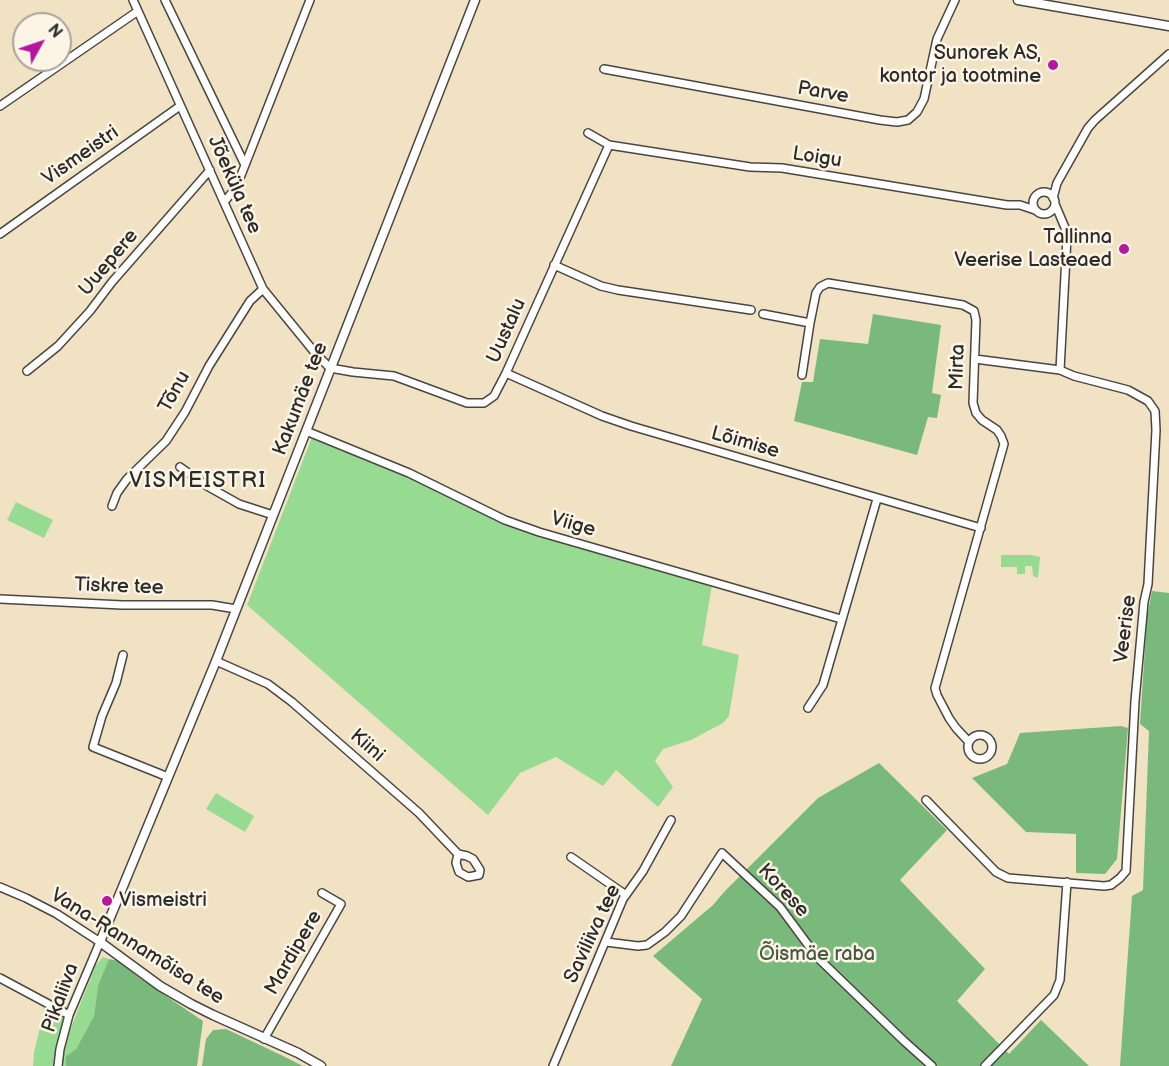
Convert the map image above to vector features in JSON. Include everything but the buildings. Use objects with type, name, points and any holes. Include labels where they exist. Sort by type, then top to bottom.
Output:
[{"type":"street","name":"Jõeküla tee","points":[[133,0],[263,289],[330,368]]},
{"type":"street","points":[[165,0],[245,165]]},
{"type":"street","points":[[224,202],[236,188],[310,0]]},
{"type":"street","name":"Kakumäe tee","points":[[100,942],[216,661],[475,0]]},
{"type":"street","name":"Parve","points":[[604,69],[857,116],[897,122],[908,120],[917,112],[924,99],[937,39],[955,0]]},
{"type":"street","points":[[1018,0],[1169,26]]},
{"type":"street","points":[[0,106],[138,11]]},
{"type":"street","points":[[1046,214],[1052,211],[1057,183],[1088,128],[1169,54]]},
{"type":"street","name":"Vismeistri","points":[[0,234],[180,106]]},
{"type":"street","points":[[588,133],[609,145]]},
{"type":"street","name":"Uustalu","points":[[330,368],[394,376],[467,403],[484,403],[494,396],[609,145]]},
{"type":"street","name":"Loigu","points":[[609,145],[750,167],[782,168],[1007,205],[1020,205],[1035,210]]},
{"type":"street","name":"Uuepere","points":[[27,371],[58,346],[90,311],[112,282],[210,170]]},
{"type":"street","points":[[1057,183],[1038,194],[1034,199],[1033,207],[1040,213],[1062,220]]},
{"type":"street","points":[[975,359],[1060,370],[1067,237],[1054,201],[1048,194],[1042,193]]},
{"type":"street","name":"Loigu","points":[[1020,205],[1034,199]]},
{"type":"street","points":[[554,266],[601,286],[618,290],[751,309]]},
{"type":"street","name":"Mirta","points":[[802,375],[816,293],[820,287],[828,283],[963,305],[974,312],[976,320],[973,403],[976,413],[997,430],[1004,444],[935,688],[949,718],[969,742]]},
{"type":"street","name":"Tõnu","points":[[112,506],[117,493],[127,479],[166,441],[250,301],[263,289]]},
{"type":"street","points":[[763,314],[810,322]]},
{"type":"street","name":"Veerise","points":[[926,800],[996,872],[1008,878],[1111,885],[1126,871],[1134,714],[1144,602],[1148,584],[1155,411],[1148,401],[1128,390],[1074,376],[1060,370]]},
{"type":"street","name":"Lõimise","points":[[506,373],[602,416],[631,426],[981,528]]},
{"type":"street","name":"Viige","points":[[306,431],[409,473],[505,520],[538,532],[841,619]]},
{"type":"street","points":[[180,467],[239,504],[273,515]]},
{"type":"street","points":[[808,708],[823,685],[877,498]]},
{"type":"street","name":"Tiskre tee","points":[[0,599],[122,605],[212,605],[236,609]]},
{"type":"street","points":[[123,655],[93,747],[168,777]]},
{"type":"street","name":"Kiini","points":[[216,661],[268,684],[285,696],[419,813],[458,854],[473,859],[479,867],[480,873],[476,877],[468,877],[459,872],[456,863],[458,854]]},
{"type":"street","name":"Saviliiva tee","points":[[553,1066],[626,895],[644,871],[671,820]]},
{"type":"street","name":"Korese","points":[[606,942],[647,945],[665,932],[681,916],[722,853],[780,907],[817,957],[932,1066]]},
{"type":"street","points":[[571,857],[626,895]]},
{"type":"street","points":[[985,1066],[1054,995],[1060,980],[1068,882]]},
{"type":"street","name":"Vana-Rannamõisa tee","points":[[0,887],[57,914],[160,986],[181,998],[321,1066]]},
{"type":"street","name":"Mardipere","points":[[264,1039],[341,904],[322,893]]},
{"type":"street","name":"Pikaliiva","points":[[58,1066],[69,1014],[100,942]]},
{"type":"street","points":[[0,978],[69,1014]]},
{"type":"green space","points":[[873,314],[941,325],[932,393],[941,395],[937,418],[928,417],[917,455],[794,421],[802,382],[813,382],[820,339],[868,344]]},
{"type":"green space","points":[[312,437],[394,469],[505,524],[712,585],[702,645],[739,655],[729,716],[723,723],[691,740],[663,749],[655,761],[673,787],[658,807],[616,770],[603,786],[556,757],[520,773],[488,815],[247,605]]},
{"type":"green space","points":[[16,502],[53,520],[44,538],[7,520]]},
{"type":"green space","points":[[1001,555],[1040,557],[1038,578],[1033,576],[1032,566],[1025,566],[1025,574],[1017,574],[1017,567],[1001,567]]},
{"type":"green space","points":[[1152,591],[1169,593],[1169,1066],[1120,1066],[1132,896],[1143,890],[1149,731],[1140,724],[1147,617]]},
{"type":"green space","points":[[1121,726],[1128,728],[1117,859],[1105,874],[1076,873],[1076,834],[1026,832],[972,778],[1007,764],[1020,733]]},
{"type":"green space","name":"Õismäe raba","points":[[879,763],[947,830],[900,880],[985,969],[957,1001],[1009,1054],[1041,1020],[1089,1066],[671,1066],[702,999],[653,956],[713,905],[818,798]]},
{"type":"green space","points":[[216,793],[254,816],[245,832],[206,809]]},
{"type":"green space","points":[[103,957],[109,959],[98,985],[94,1016],[76,1049],[66,1056],[66,1066],[62,1066],[70,1030],[96,965]]},
{"type":"green space","points":[[109,959],[118,961],[203,1021],[197,1066],[66,1066],[66,1056],[76,1049],[94,1016],[98,985]]},
{"type":"green space","points":[[45,1006],[65,1019],[54,1066],[33,1066],[34,1053]]},
{"type":"green space","points":[[226,1029],[303,1066],[202,1066],[206,1039],[213,1030]]},
{"type":"place","name":"Sunorek AS, kontor ja tootmine","points":[[1053,65]]},
{"type":"place","name":"Tallinna Veerise Lasteaed","points":[[1124,249]]},
{"type":"place","name":"Vismeistri","points":[[107,901]]},
{"type":"district","name":"VISMEISTRI","points":[[198,481]]}]
